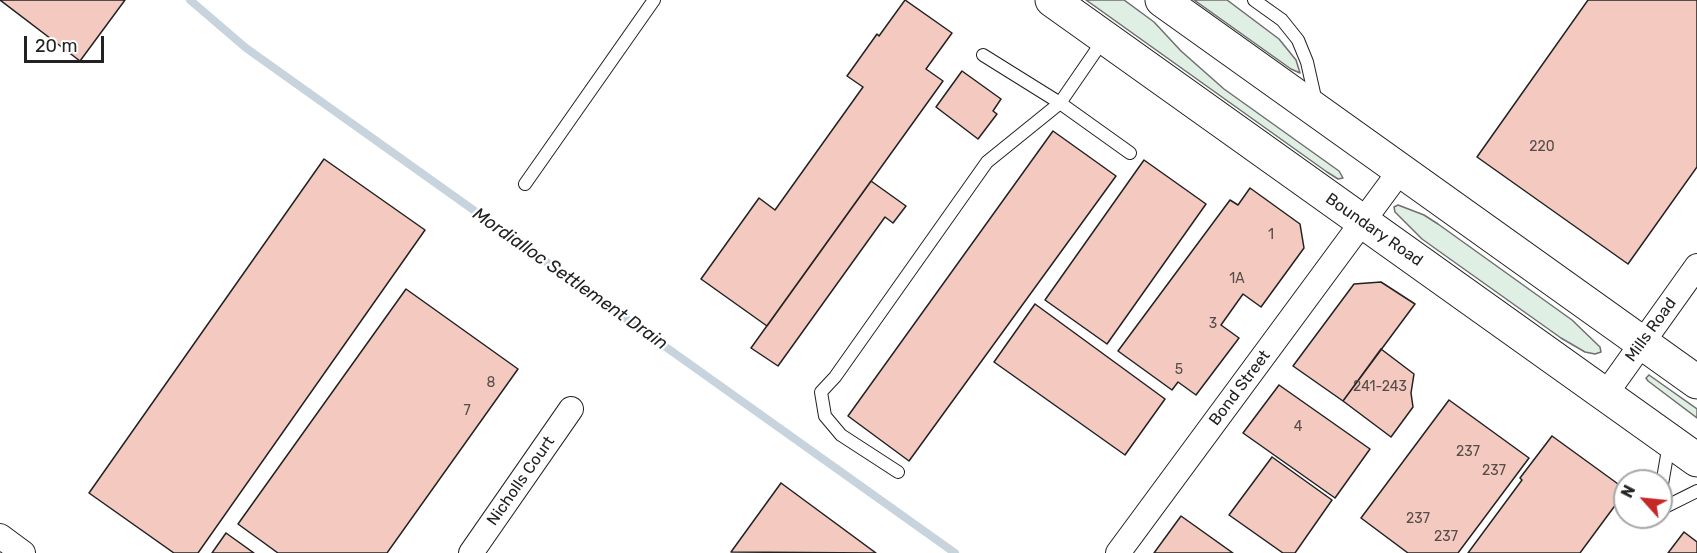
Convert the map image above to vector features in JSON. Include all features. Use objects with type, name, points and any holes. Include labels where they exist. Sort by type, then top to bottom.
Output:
[{"type":"main road","name":"Boundary Road","points":[[1052,0],[1697,460]]},
{"type":"main road","points":[[1162,0],[1697,382]]},
{"type":"street","name":"Bond Street","points":[[1118,553],[1400,171]]},
{"type":"street","name":"Mills Road","points":[[1605,394],[1697,266]]},
{"type":"street","name":"Nicholls Court","points":[[471,553],[571,409]]},
{"type":"street","points":[[0,536],[23,553]]},
{"type":"lane","points":[[525,184],[654,0]]},
{"type":"lane","points":[[1254,0],[1282,20],[1298,40],[1307,62],[1318,112]]},
{"type":"lane","points":[[898,472],[841,435],[825,416],[821,392],[835,377],[987,162],[1060,103],[1105,38]]},
{"type":"lane","points":[[983,55],[1060,103],[1130,153]]},
{"type":"lane","points":[[1664,469],[1669,441]]},
{"type":"lane","points":[[1673,502],[1697,491]]},
{"type":"green space","points":[[1086,0],[1124,0],[1154,22],[1181,51],[1224,89],[1339,171],[1343,178],[1338,179],[1327,172]]},
{"type":"green space","points":[[1194,0],[1227,0],[1279,39],[1296,60],[1300,73],[1291,69]]},
{"type":"green space","points":[[1398,205],[1424,215],[1438,224],[1572,320],[1600,347],[1601,352],[1595,354],[1585,352],[1561,338],[1422,239],[1395,212],[1394,207]]},
{"type":"green space","points":[[1649,375],[1697,409],[1697,418],[1648,381],[1646,378]]},
{"type":"building","points":[[0,0],[125,0],[80,61]]},
{"type":"building","points":[[905,0],[952,33],[926,69],[943,81],[767,326],[701,279],[759,198],[775,210],[863,87],[847,76]]},
{"type":"building","points":[[1588,0],[1697,0],[1697,167],[1628,264],[1477,157]]},
{"type":"building","points":[[962,71],[1001,99],[993,111],[997,114],[978,139],[936,107]]},
{"type":"building","points":[[1053,131],[1116,176],[909,461],[848,416]]},
{"type":"building","points":[[324,159],[425,230],[198,553],[174,553],[89,493]]},
{"type":"building","points":[[1144,160],[1206,204],[1107,344],[1045,300]]},
{"type":"building","points":[[871,181],[906,206],[893,223],[885,217],[778,366],[751,348]]},
{"type":"building","points":[[1250,188],[1300,224],[1304,248],[1261,307],[1243,294],[1221,325],[1239,338],[1196,395],[1178,382],[1172,390],[1118,351],[1230,200],[1238,205]]},
{"type":"building","points":[[1381,282],[1415,304],[1343,401],[1293,366],[1354,284]]},
{"type":"building","points":[[406,289],[518,369],[387,553],[278,553],[238,524]]},
{"type":"building","points":[[1035,304],[1165,399],[1125,455],[994,362]]},
{"type":"building","points":[[1381,349],[1414,374],[1411,393],[1413,407],[1391,437],[1343,401]]},
{"type":"building","points":[[1279,385],[1370,449],[1335,498],[1243,433]]},
{"type":"building","points":[[1449,400],[1529,458],[1458,553],[1408,553],[1361,518]]},
{"type":"building","points":[[1552,436],[1613,480],[1613,508],[1580,553],[1468,553],[1522,480],[1520,478]]},
{"type":"building","points":[[1272,457],[1332,500],[1295,553],[1283,553],[1229,515]]},
{"type":"building","points":[[781,483],[876,553],[731,552]]},
{"type":"building","points":[[1181,516],[1233,553],[1154,553]]},
{"type":"building","points":[[1684,532],[1697,542],[1697,553],[1668,553]]},
{"type":"building","points":[[226,533],[254,553],[212,553]]},
{"type":"waterway","name":"Mordialloc Settlement Drain","points":[[190,0],[246,48],[955,553]]}]
